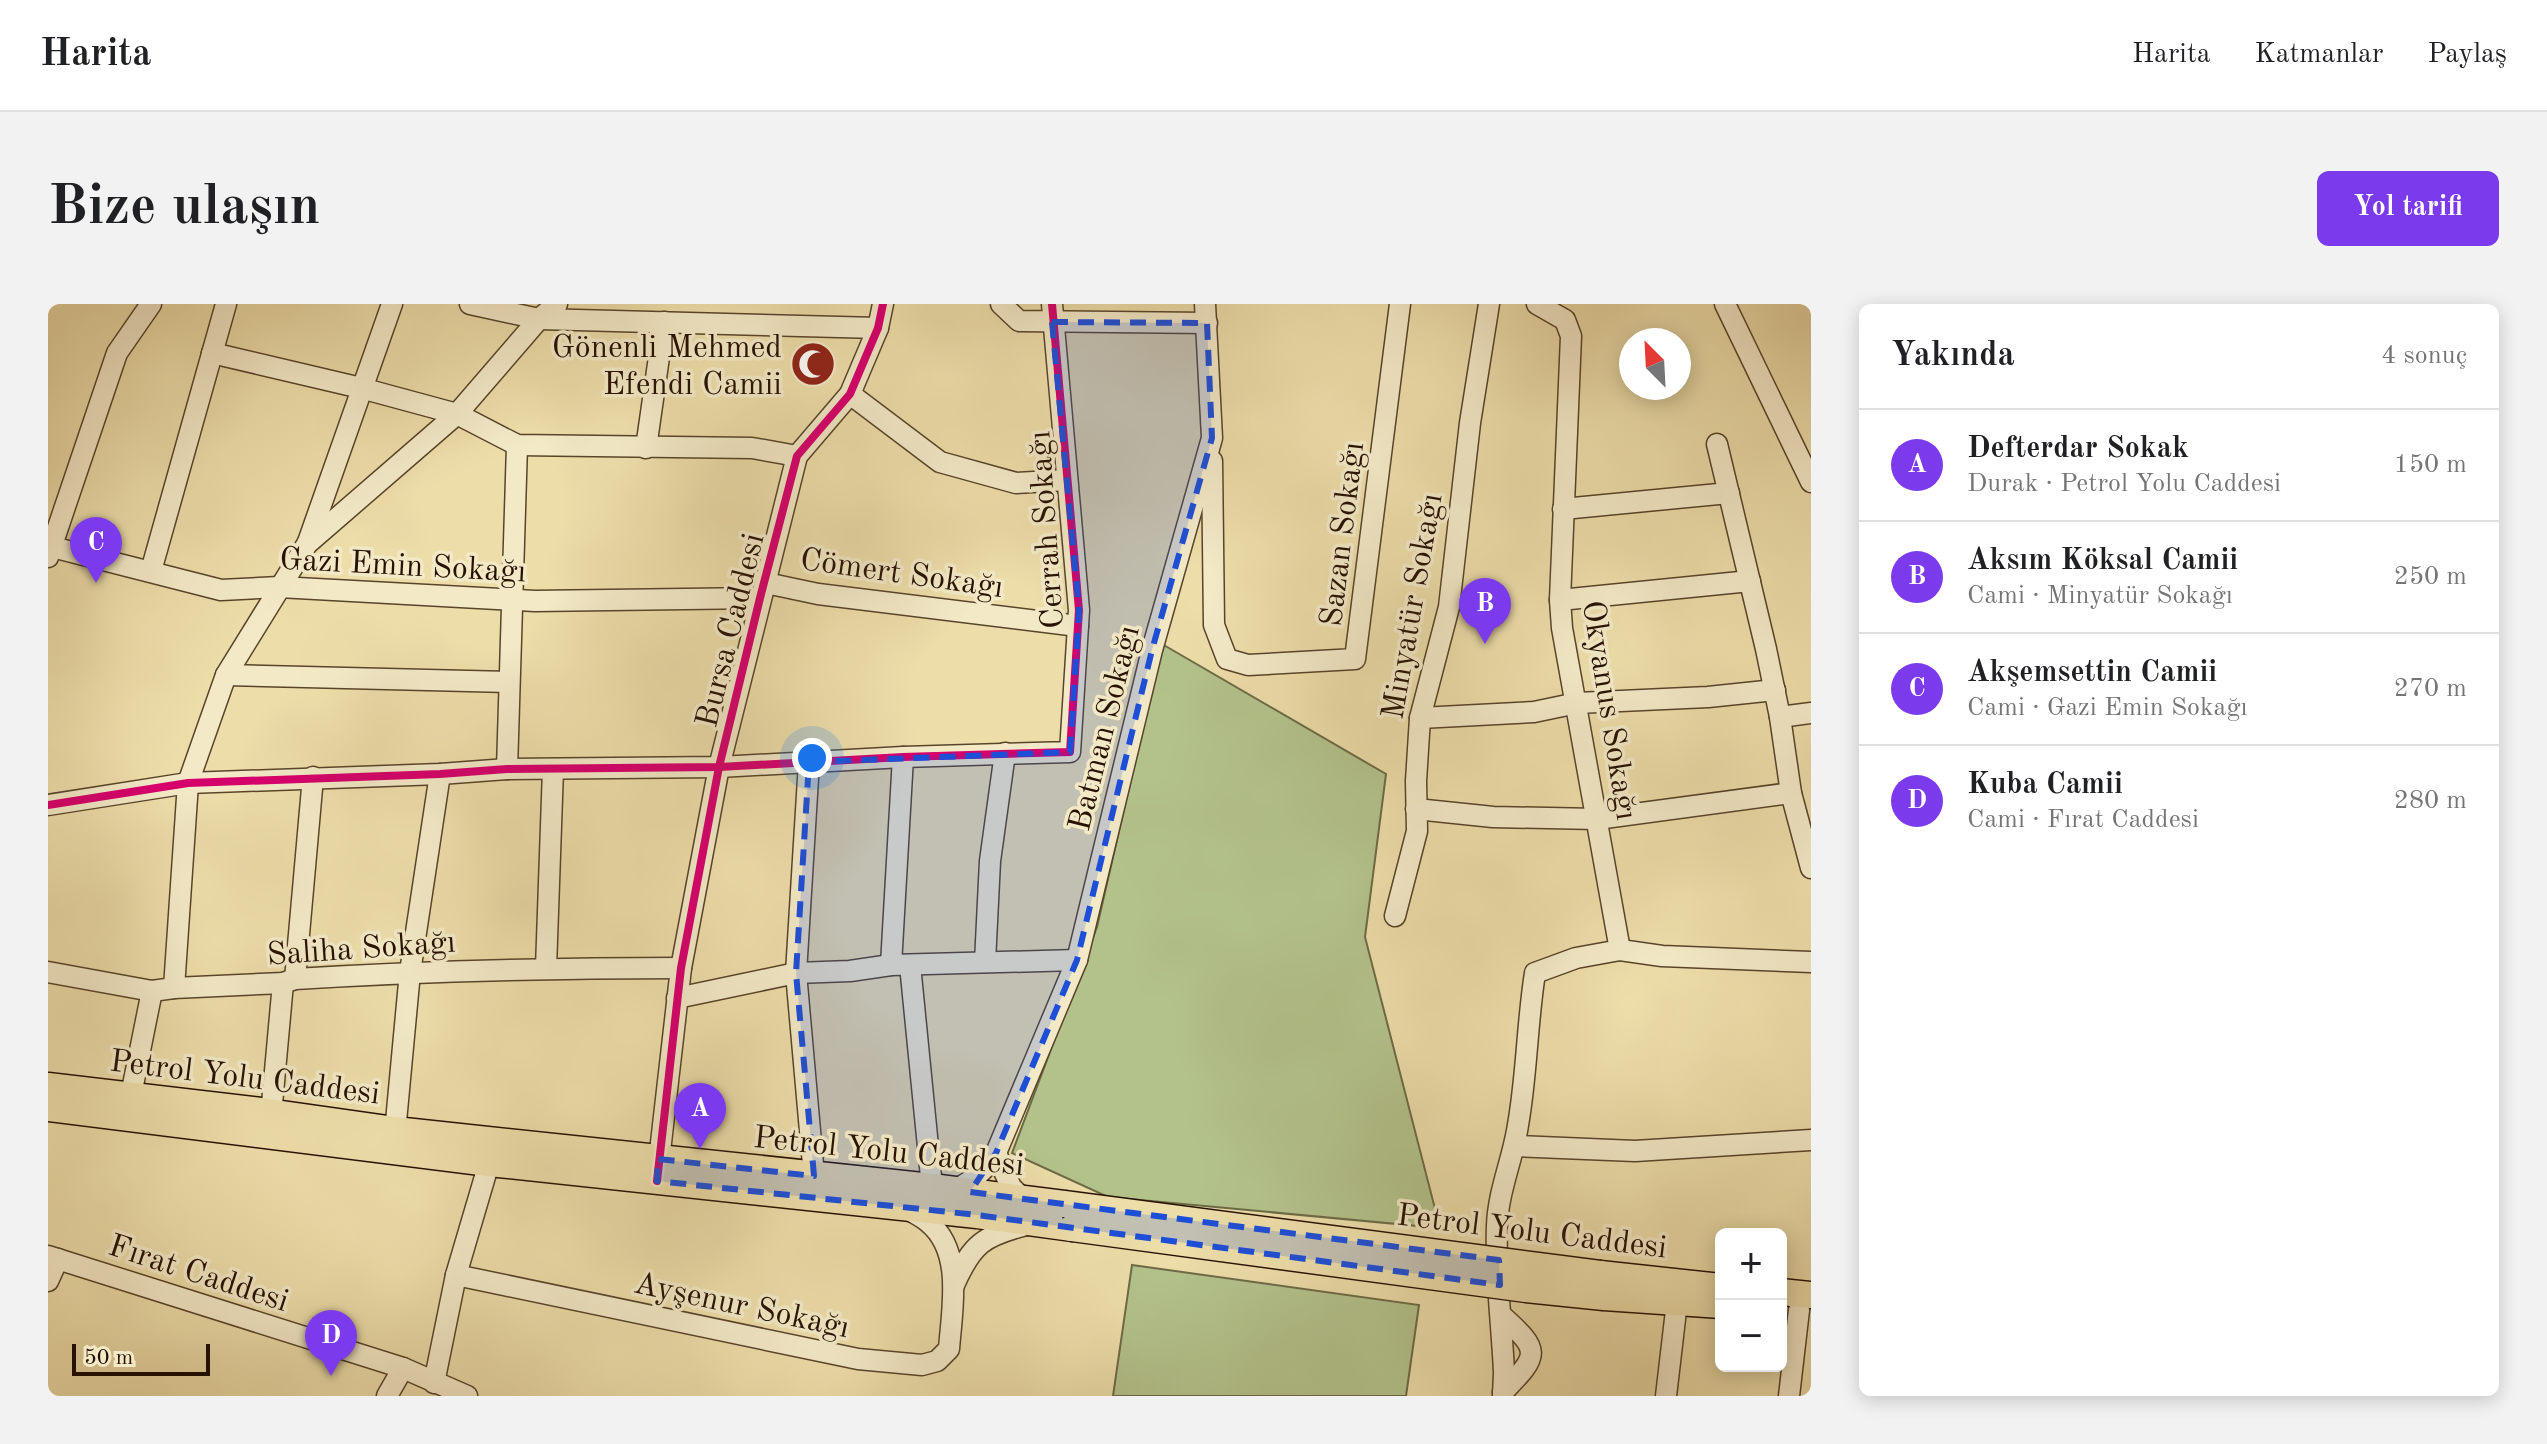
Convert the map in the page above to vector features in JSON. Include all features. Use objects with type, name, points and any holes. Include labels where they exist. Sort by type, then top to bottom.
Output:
[{"type":"main road","name":"Petrol Yolu Caddesi","points":[[48,1086],[131,1095],[270,1124]]},
{"type":"main road","name":"Petrol Yolu Caddesi","points":[[48,1108],[270,1124],[658,1170],[1035,1223],[1068,1216]]},
{"type":"main road","name":"Petrol Yolu Caddesi","points":[[394,1141],[489,1163],[814,1176],[944,1188],[1023,1199],[1068,1216],[1526,1289],[1602,1285],[1715,1287]]},
{"type":"main road","name":"Petrol Yolu Caddesi","points":[[1602,1285],[1677,1302],[1715,1305]]},
{"type":"street","points":[[49,550],[117,353],[151,304]]},
{"type":"street","points":[[151,571],[226,304]]},
{"type":"street","points":[[174,988],[188,783],[226,675],[307,544],[392,304]]},
{"type":"street","points":[[307,544],[457,414],[539,319],[557,304]]},
{"type":"street","name":"Bursa Caddesi","points":[[658,1170],[681,968],[719,767],[797,456],[850,394],[878,328],[883,304]]},
{"type":"street","points":[[1001,304],[1019,321],[1052,313],[1206,314]]},
{"type":"street","name":"Sazan Sokağı","points":[[1212,438],[1214,625],[1227,659],[1248,665],[1355,659],[1400,304]]},
{"type":"street","name":"Minyatür Sokağı","points":[[1395,916],[1417,831],[1420,718],[1449,607],[1470,423],[1489,304]]},
{"type":"street","name":"Okyanus Sokağı","points":[[1537,304],[1565,320],[1571,336],[1560,600],[1562,628],[1620,950]]},
{"type":"street","points":[[1725,304],[1811,482]]},
{"type":"street","points":[[474,305],[539,319],[878,328]]},
{"type":"street","name":"Cerrah Sokağı","points":[[1005,753],[1070,752],[1079,610],[1052,313]]},
{"type":"street","name":"Batman Sokağı","points":[[944,1188],[973,1181],[984,1172],[996,1153],[1077,960],[1152,650],[1212,438],[1206,314]]},
{"type":"street","points":[[646,448],[664,322]]},
{"type":"street","points":[[212,353],[457,414],[517,445],[752,448],[797,456]]},
{"type":"street","points":[[850,394],[940,462],[1016,483],[1067,480]]},
{"type":"street","points":[[1717,444],[1775,690],[1791,793],[1811,868]]},
{"type":"street","points":[[507,769],[517,445]]},
{"type":"street","points":[[1563,509],[1729,493]]},
{"type":"street","name":"Gazi Emin Sokağı","points":[[49,550],[151,571],[221,590],[279,587],[511,599],[763,590]]},
{"type":"street","points":[[1560,600],[1750,581]]},
{"type":"street","name":"Cömert Sokağı","points":[[763,590],[1078,626]]},
{"type":"street","points":[[226,675],[509,682]]},
{"type":"street","points":[[1420,718],[1534,712],[1577,703],[1708,697],[1775,690]]},
{"type":"street","points":[[1780,717],[1811,713]]},
{"type":"street","points":[[48,805],[188,783],[507,769],[719,767],[1005,753],[990,861],[985,962]]},
{"type":"street","points":[[903,757],[900,965],[944,1188]]},
{"type":"street","points":[[809,762],[796,973],[814,1176]]},
{"type":"street","points":[[546,968],[553,769]]},
{"type":"street","points":[[394,1141],[410,972],[440,774]]},
{"type":"street","points":[[270,1124],[313,777]]},
{"type":"street","points":[[1416,809],[1493,817],[1597,819],[1791,793]]},
{"type":"street","points":[[1503,1394],[1497,1227],[1500,1196],[1515,1146],[1522,1100],[1535,973],[1576,958],[1620,950],[1662,956],[1811,962]]},
{"type":"street","points":[[677,998],[796,973],[900,965],[1077,960]]},
{"type":"street","name":"Saliha Sokağı","points":[[48,972],[152,991],[410,972],[681,968]]},
{"type":"street","points":[[131,1095],[152,991]]},
{"type":"street","points":[[1515,1146],[1635,1151],[1811,1140]]},
{"type":"street","points":[[996,1153],[1011,1187],[1023,1199]]},
{"type":"street","points":[[434,1383],[456,1275],[489,1163]]},
{"type":"street","points":[[904,1207],[936,1231],[949,1258],[954,1285]]},
{"type":"street","points":[[954,1285],[971,1253],[989,1236],[1035,1223]]},
{"type":"street","points":[[48,1281],[53,1257]]},
{"type":"street","name":"Fırat Caddesi","points":[[53,1257],[403,1368],[467,1396]]},
{"type":"street","name":"Ayşenur Sokağı","points":[[456,1275],[858,1359],[909,1365],[937,1361],[949,1349],[954,1285]]},
{"type":"street","points":[[1666,1396],[1677,1302]]},
{"type":"street","points":[[1789,1396],[1797,1304]]},
{"type":"street","points":[[1501,1315],[1527,1339],[1532,1348],[1531,1359],[1503,1394]]},
{"type":"street","points":[[387,1396],[403,1368]]},
{"type":"highlighted area","points":[[1052,322],[1207,323],[1212,438],[1152,650],[1077,960],[996,1153],[970,1192],[1499,1260],[1500,1285],[977,1215],[657,1181],[658,1159],[814,1176],[796,973],[809,762],[1070,752],[1079,610]]},
{"type":"green space","points":[[1162,644],[1386,774],[1365,937],[1440,1228],[1108,1197],[1012,1153],[1097,927]]},
{"type":"green space","points":[[1132,1265],[1419,1305],[1406,1396],[1113,1396]]},
{"type":"cycle path","points":[[657,1181],[681,968],[719,767],[760,598],[797,456],[850,394],[878,328],[883,304]]},
{"type":"cycle path","points":[[48,805],[188,783],[507,769],[719,767],[1070,752],[1079,610],[1052,304]]},
{"type":"place","name":"Gönenli Mehmed Efendi Camii","points":[[813,364]]},
{"type":"place","name":"Akşemsettin Camii","points":[[96,583]]},
{"type":"place","name":"Aksım Köksal Camii","points":[[1485,644]]},
{"type":"place","name":"Defterdar Sokak","points":[[700,1149]]},
{"type":"place","name":"Kuba Camii","points":[[331,1376]]}]
